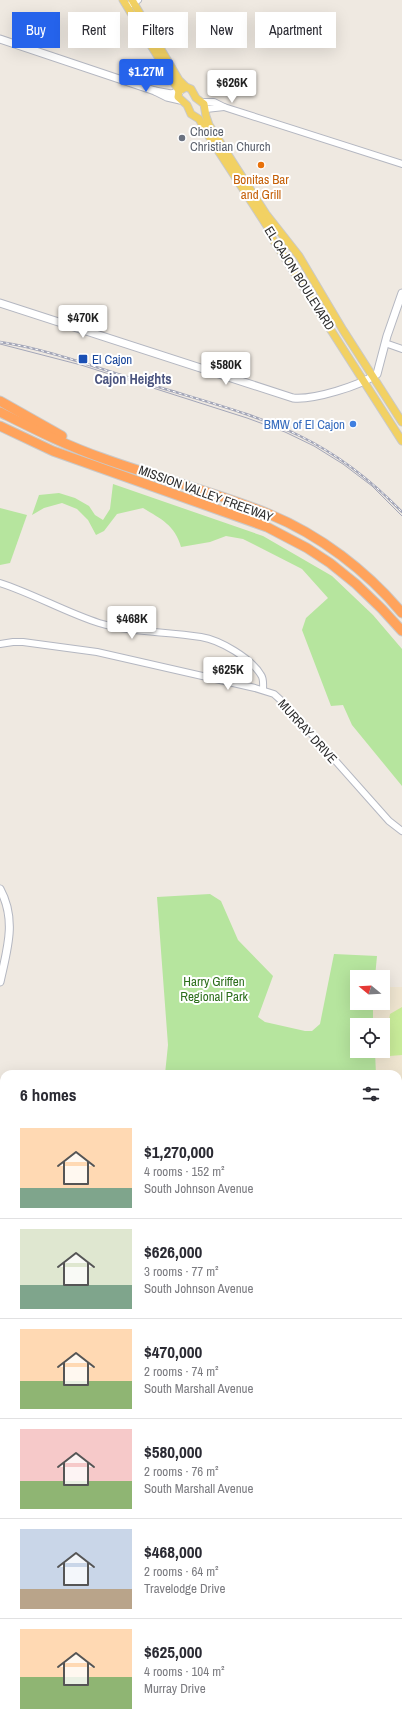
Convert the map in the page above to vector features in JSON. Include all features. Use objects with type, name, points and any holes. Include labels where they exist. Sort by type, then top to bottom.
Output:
[{"type":"highway","points":[[0,401],[102,458]]},
{"type":"highway","name":"MISSION VALLEY FREEWAY","points":[[0,412],[43,433],[102,458],[270,514],[315,538],[337,552],[391,599],[402,613]]},
{"type":"highway","name":"MISSION VALLEY FREEWAY","points":[[0,426],[53,451],[267,527],[307,548],[330,563],[356,584],[382,609],[402,632]]},
{"type":"highway","points":[[0,432],[53,451]]},
{"type":"main road","points":[[131,2],[181,90]]},
{"type":"main road","points":[[0,39],[155,91],[171,94],[181,90]]},
{"type":"main road","name":"EL CAJON BOULEVARD","points":[[181,90],[191,89],[196,98],[202,102],[210,125],[266,214],[299,256],[402,422]]},
{"type":"main road","points":[[155,91],[169,98],[180,100],[178,96],[181,90]]},
{"type":"main road","name":"EL CAJON BOULEVARD","points":[[180,100],[187,105],[191,114],[196,117],[267,226],[274,241],[402,441]]},
{"type":"main road","points":[[196,117],[205,111]]},
{"type":"main road","points":[[0,303],[293,398],[304,399],[364,381],[376,374],[402,293]]},
{"type":"main road","points":[[0,889],[6,901],[10,919],[10,940],[0,982]]},
{"type":"street","points":[[202,102],[214,102],[224,107],[402,164]]},
{"type":"street","points":[[205,111],[224,107]]},
{"type":"street","points":[[385,343],[402,349]]},
{"type":"street","points":[[0,583],[88,619],[110,626],[145,632],[201,637],[213,640],[230,648],[252,665],[261,676],[263,690]]},
{"type":"street","name":"MURRAY DRIVE","points":[[0,644],[23,642],[97,652],[263,690],[274,694],[285,704],[389,822],[402,831]]},
{"type":"shaded area","points":[[390,987],[402,987],[402,1070],[376,1070],[375,1058],[390,1058],[390,1018],[373,1018],[373,1010],[390,1010]]},
{"type":"green space","points":[[113,484],[263,536],[332,576],[373,615],[402,649],[402,786],[352,725],[343,705],[331,706],[302,630],[306,618],[328,598],[302,569],[243,539],[226,536],[210,542],[181,547],[175,533],[171,528],[161,519],[143,508],[117,514],[104,531],[96,535],[88,520],[77,509],[62,503],[44,508],[32,515],[39,495],[59,493],[75,498],[89,506],[95,515],[103,520],[110,509]]},
{"type":"green space","points":[[0,508],[27,515],[10,563],[0,565]]},
{"type":"green space","name":"Harry Griffen Regional Park","points":[[210,894],[221,901],[238,940],[273,976],[258,1017],[265,1022],[305,1031],[312,1031],[320,1024],[334,954],[377,956],[376,970],[350,970],[350,1010],[373,1010],[373,1018],[350,1018],[350,1058],[375,1058],[376,1070],[165,1070],[168,1045],[157,897]]},
{"type":"green space","points":[[402,1007],[402,1055],[390,1056],[390,1014]]},
{"type":"tram line","points":[[0,344],[81,365],[247,418],[285,432],[314,446],[343,464],[372,486],[402,516]]},
{"type":"railway","points":[[0,342],[36,349],[72,359],[223,406],[281,427],[314,443],[342,460],[367,479],[402,512]]},
{"type":"place","name":"Choice Christian Church","points":[[182,138]]},
{"type":"place","name":"Bonitas Bar and Grill","points":[[261,165]]},
{"type":"place","name":"El Cajon","points":[[83,359]]},
{"type":"place","name":"BMW of El Cajon","points":[[353,424]]},
{"type":"district","name":"Cajon Heights","points":[[133,379]]}]
